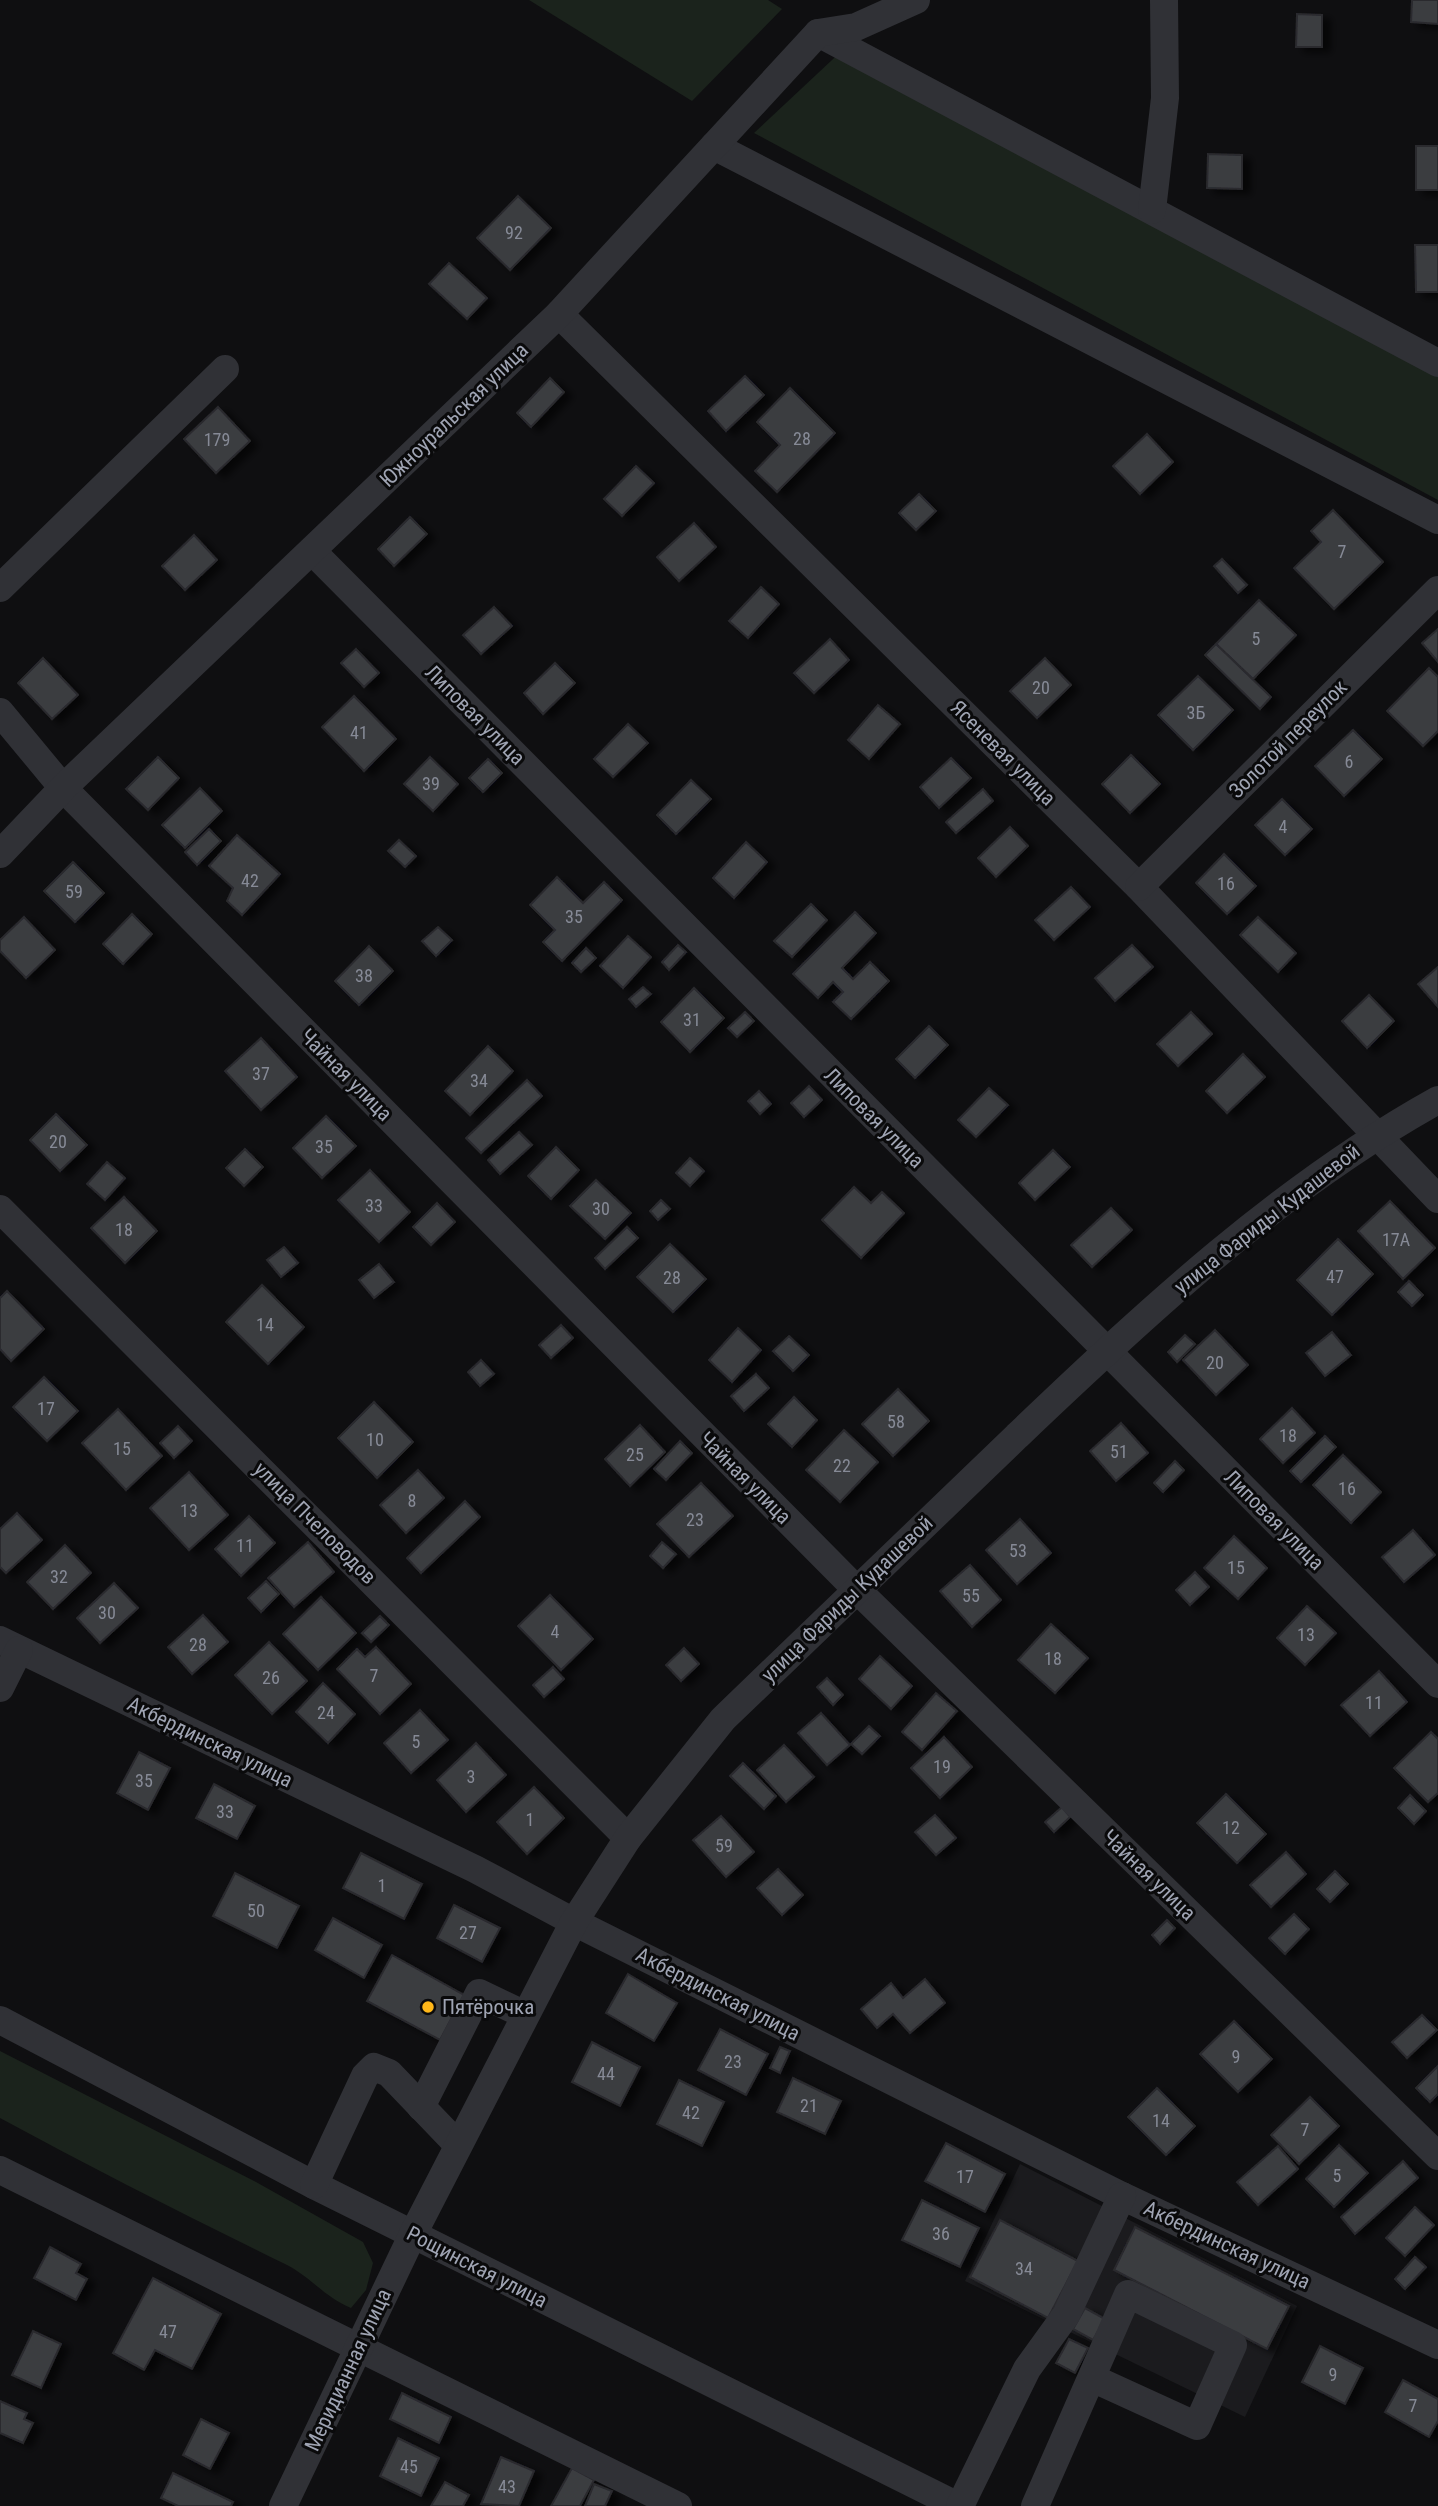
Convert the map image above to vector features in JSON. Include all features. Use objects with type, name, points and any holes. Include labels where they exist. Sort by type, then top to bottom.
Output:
[{"type":"street","points":[[818,33],[856,27],[916,0]]},
{"type":"street","points":[[1152,210],[1165,98],[1164,0]]},
{"type":"street","points":[[818,33],[1438,363]]},
{"type":"street","name":"Южноуральская улица","points":[[0,854],[63,788],[559,314],[818,33]]},
{"type":"street","points":[[714,146],[1438,520]]},
{"type":"street","name":"Ясеневая улица","points":[[559,314],[1139,887],[1438,1199]]},
{"type":"street","points":[[0,588],[225,369]]},
{"type":"street","name":"Липовая улица","points":[[312,551],[1105,1352],[1438,1684]]},
{"type":"street","name":"Золотой переулок","points":[[1139,887],[1438,590]]},
{"type":"street","name":"Чайная улица","points":[[0,712],[63,788],[856,1589],[1438,2156]]},
{"type":"street","name":"улица Фариды Кудашевой","points":[[412,2234],[573,1922],[628,1838],[723,1719],[1105,1352],[1236,1239],[1377,1134],[1438,1100]]},
{"type":"street","name":"улица Пчеловодов","points":[[0,1209],[628,1838]]},
{"type":"street","points":[[0,1688],[9,1645]]},
{"type":"street","name":"Акбердинская улица","points":[[9,1645],[475,1869],[573,1922],[1122,2196],[1438,2345]]},
{"type":"street","points":[[421,2107],[479,1993],[525,2015]]},
{"type":"street","name":"Рощинская улица","points":[[0,2020],[314,2185],[959,2506]]},
{"type":"street","points":[[314,2185],[365,2076],[374,2067],[389,2073],[458,2146]]},
{"type":"street","points":[[0,2170],[678,2506]]},
{"type":"street","points":[[959,2506],[1027,2369],[1066,2315],[1122,2196]]},
{"type":"street","name":"Меридианная улица","points":[[284,2506],[412,2234]]},
{"type":"street","points":[[1035,2506],[1128,2294],[1233,2345],[1197,2426],[1092,2378]]},
{"type":"shaded area","points":[[529,0],[768,0],[782,9],[692,101]]},
{"type":"shaded area","points":[[848,45],[1438,374],[1438,500],[754,133]]},
{"type":"shaded area","points":[[0,2051],[256,2182],[363,2242],[373,2263],[366,2290],[351,2308],[285,2264],[0,2118]]},
{"type":"shaded area","points":[[1020,2164],[1297,2306],[1245,2417],[965,2281]]},
{"type":"building","points":[[1412,0],[1438,0],[1438,24],[1411,22]]},
{"type":"building","points":[[1297,14],[1322,15],[1322,47],[1296,47]]},
{"type":"building","points":[[1416,146],[1438,146],[1438,190],[1416,190]]},
{"type":"building","points":[[1208,154],[1242,155],[1242,189],[1207,188]]},
{"type":"building","points":[[518,196],[551,228],[510,270],[477,238]]},
{"type":"building","points":[[1415,245],[1438,245],[1438,292],[1416,292]]},
{"type":"building","points":[[449,263],[487,298],[467,319],[429,284]]},
{"type":"building","points":[[745,376],[764,395],[726,431],[708,411]]},
{"type":"building","points":[[550,378],[564,392],[531,427],[517,413]]},
{"type":"building","points":[[790,388],[835,433],[777,492],[755,471],[780,445],[757,422]]},
{"type":"building","points":[[218,407],[250,441],[216,473],[184,439]]},
{"type":"building","points":[[1147,434],[1173,462],[1140,494],[1113,466]]},
{"type":"building","points":[[636,466],[654,483],[622,516],[604,499]]},
{"type":"building","points":[[919,494],[936,511],[916,530],[899,513]]},
{"type":"building","points":[[1333,510],[1383,562],[1334,609],[1294,568],[1321,542],[1311,531]]},
{"type":"building","points":[[410,517],[427,534],[394,566],[378,549]]},
{"type":"building","points":[[694,523],[716,547],[679,581],[657,557]]},
{"type":"building","points":[[194,535],[217,560],[185,590],[162,566]]},
{"type":"building","points":[[1222,559],[1247,585],[1238,593],[1214,566]]},
{"type":"building","points":[[761,587],[779,604],[748,638],[729,621]]},
{"type":"building","points":[[1259,600],[1296,635],[1253,679],[1216,644]]},
{"type":"building","points":[[494,607],[512,626],[481,654],[463,635]]},
{"type":"building","points":[[1438,629],[1438,662],[1422,643]]},
{"type":"building","points":[[830,639],[849,660],[814,693],[794,673]]},
{"type":"building","points":[[1216,644],[1271,697],[1260,709],[1205,655]]},
{"type":"building","points":[[356,649],[379,673],[364,687],[341,663]]},
{"type":"building","points":[[43,658],[78,695],[52,719],[18,683]]},
{"type":"building","points":[[1045,658],[1071,685],[1037,718],[1010,691]]},
{"type":"building","points":[[555,663],[575,683],[543,714],[524,693]]},
{"type":"building","points":[[1429,668],[1438,677],[1438,731],[1423,746],[1387,711]]},
{"type":"building","points":[[1198,676],[1233,710],[1193,750],[1158,715]]},
{"type":"building","points":[[354,696],[396,739],[364,771],[322,727]]},
{"type":"building","points":[[878,705],[900,724],[869,759],[848,740]]},
{"type":"building","points":[[628,724],[648,743],[613,777],[594,759]]},
{"type":"building","points":[[1353,730],[1382,759],[1344,796],[1315,766]]},
{"type":"building","points":[[1131,755],[1160,784],[1130,813],[1102,784]]},
{"type":"building","points":[[158,757],[179,778],[148,810],[126,789]]},
{"type":"building","points":[[430,757],[458,784],[433,811],[404,784]]},
{"type":"building","points":[[951,758],[971,778],[939,808],[920,787]]},
{"type":"building","points":[[488,759],[502,773],[483,792],[469,778]]},
{"type":"building","points":[[691,780],[711,799],[676,834],[657,815]]},
{"type":"building","points":[[200,788],[222,811],[185,848],[162,825]]},
{"type":"building","points":[[983,789],[993,801],[956,833],[946,822]]},
{"type":"building","points":[[1282,799],[1312,829],[1285,855],[1255,825]]},
{"type":"building","points":[[1010,827],[1028,846],[996,877],[978,858]]},
{"type":"building","points":[[209,829],[221,841],[197,865],[185,852]]},
{"type":"building","points":[[237,835],[280,874],[242,915],[227,901],[233,888],[209,866]]},
{"type":"building","points":[[399,840],[416,856],[405,867],[388,851]]},
{"type":"building","points":[[746,842],[767,862],[734,898],[713,878]]},
{"type":"building","points":[[1224,854],[1256,886],[1227,914],[1196,883]]},
{"type":"building","points":[[73,862],[104,893],[75,922],[44,891]]},
{"type":"building","points":[[557,877],[583,903],[604,882],[622,900],[562,961],[543,942],[555,930],[530,905]]},
{"type":"building","points":[[1071,887],[1090,907],[1054,940],[1035,920]]},
{"type":"building","points":[[811,904],[827,920],[792,957],[774,941]]},
{"type":"building","points":[[855,912],[876,933],[842,968],[853,979],[870,962],[889,981],[851,1019],[833,1002],[843,992],[833,982],[818,998],[793,974]]},
{"type":"building","points":[[132,914],[152,934],[123,964],[103,944]]},
{"type":"building","points":[[24,917],[55,950],[26,978],[0,951],[0,940]]},
{"type":"building","points":[[1258,917],[1296,953],[1278,972],[1240,935]]},
{"type":"building","points":[[438,927],[452,940],[436,956],[422,941]]},
{"type":"building","points":[[628,936],[651,957],[623,988],[600,966]]},
{"type":"building","points":[[678,945],[686,952],[669,970],[662,962]]},
{"type":"building","points":[[1132,945],[1153,967],[1115,1001],[1095,978]]},
{"type":"building","points":[[369,946],[393,971],[359,1005],[335,981]]},
{"type":"building","points":[[586,948],[596,958],[581,972],[572,963]]},
{"type":"building","points":[[1438,967],[1438,1007],[1418,984]]},
{"type":"building","points":[[643,987],[651,994],[636,1007],[629,999]]},
{"type":"building","points":[[694,988],[724,1018],[690,1052],[661,1022]]},
{"type":"building","points":[[1369,995],[1394,1021],[1367,1048],[1342,1021]]},
{"type":"building","points":[[745,1012],[754,1021],[737,1037],[728,1028]]},
{"type":"building","points":[[1191,1012],[1212,1034],[1178,1066],[1157,1044]]},
{"type":"building","points":[[929,1026],[948,1045],[915,1078],[896,1059]]},
{"type":"building","points":[[261,1038],[297,1077],[261,1110],[225,1071]]},
{"type":"building","points":[[488,1046],[513,1071],[470,1115],[445,1091]]},
{"type":"building","points":[[1243,1054],[1265,1077],[1227,1113],[1206,1091]]},
{"type":"building","points":[[527,1080],[542,1096],[481,1153],[466,1138]]},
{"type":"building","points":[[809,1086],[822,1100],[804,1117],[791,1103]]},
{"type":"building","points":[[989,1088],[1008,1105],[976,1137],[958,1120]]},
{"type":"building","points":[[759,1091],[771,1104],[760,1114],[748,1101]]},
{"type":"building","points":[[56,1114],[87,1145],[60,1171],[30,1140]]},
{"type":"building","points":[[326,1116],[356,1146],[322,1178],[293,1148]]},
{"type":"building","points":[[519,1132],[532,1145],[500,1174],[488,1160]]},
{"type":"building","points":[[556,1147],[579,1170],[551,1199],[528,1176]]},
{"type":"building","points":[[245,1149],[263,1167],[244,1186],[226,1168]]},
{"type":"building","points":[[1053,1150],[1070,1167],[1035,1200],[1019,1183]]},
{"type":"building","points":[[690,1158],[704,1171],[690,1186],[676,1173]]},
{"type":"building","points":[[107,1162],[125,1178],[105,1200],[87,1184]]},
{"type":"building","points":[[370,1170],[410,1212],[379,1242],[338,1200]]},
{"type":"building","points":[[596,1180],[631,1213],[605,1239],[570,1206]]},
{"type":"building","points":[[854,1187],[871,1203],[882,1192],[904,1213],[861,1258],[822,1220]]},
{"type":"building","points":[[124,1197],[157,1231],[125,1263],[91,1228]]},
{"type":"building","points":[[661,1200],[670,1209],[658,1220],[650,1211]]},
{"type":"building","points":[[1390,1201],[1435,1248],[1403,1279],[1358,1231]]},
{"type":"building","points":[[437,1203],[455,1222],[431,1245],[413,1227]]},
{"type":"building","points":[[1111,1208],[1132,1230],[1092,1267],[1071,1245]]},
{"type":"building","points":[[627,1227],[638,1238],[605,1269],[595,1258]]},
{"type":"building","points":[[1338,1239],[1373,1274],[1332,1315],[1297,1280]]},
{"type":"building","points":[[670,1244],[706,1279],[673,1312],[637,1277]]},
{"type":"building","points":[[284,1247],[298,1263],[281,1277],[267,1260]]},
{"type":"building","points":[[379,1264],[394,1282],[374,1298],[359,1280]]},
{"type":"building","points":[[1409,1281],[1423,1295],[1412,1306],[1398,1292]]},
{"type":"building","points":[[262,1285],[304,1327],[268,1364],[226,1322]]},
{"type":"building","points":[[7,1291],[44,1329],[11,1361],[0,1349],[0,1298]]},
{"type":"building","points":[[561,1325],[573,1338],[551,1358],[539,1345]]},
{"type":"building","points":[[738,1328],[761,1350],[732,1382],[709,1360]]},
{"type":"building","points":[[1215,1330],[1248,1365],[1216,1395],[1183,1360]]},
{"type":"building","points":[[1332,1332],[1351,1355],[1325,1376],[1306,1353]]},
{"type":"building","points":[[1185,1335],[1195,1344],[1177,1362],[1168,1352]]},
{"type":"building","points":[[789,1336],[809,1355],[793,1371],[773,1351]]},
{"type":"building","points":[[481,1360],[494,1374],[480,1386],[468,1372]]},
{"type":"building","points":[[756,1374],[769,1388],[744,1411],[731,1396]]},
{"type":"building","points":[[44,1377],[78,1411],[47,1441],[13,1407]]},
{"type":"building","points":[[898,1389],[929,1421],[893,1456],[862,1424]]},
{"type":"building","points":[[794,1397],[817,1420],[792,1447],[768,1424]]},
{"type":"building","points":[[374,1402],[413,1442],[377,1478],[338,1438]]},
{"type":"building","points":[[1292,1408],[1315,1433],[1283,1463],[1260,1439]]},
{"type":"building","points":[[118,1409],[162,1456],[126,1490],[82,1443]]},
{"type":"building","points":[[1121,1423],[1148,1453],[1116,1481],[1090,1451]]},
{"type":"building","points":[[640,1425],[665,1452],[630,1486],[605,1459]]},
{"type":"building","points":[[178,1426],[192,1441],[174,1458],[160,1443]]},
{"type":"building","points":[[844,1430],[878,1462],[840,1502],[806,1470]]},
{"type":"building","points":[[1325,1436],[1336,1447],[1301,1482],[1290,1471]]},
{"type":"building","points":[[680,1441],[692,1453],[666,1480],[654,1469]]},
{"type":"building","points":[[1343,1455],[1381,1492],[1351,1523],[1313,1485]]},
{"type":"building","points":[[1175,1461],[1184,1470],[1163,1492],[1154,1483]]},
{"type":"building","points":[[418,1470],[444,1498],[406,1533],[380,1505]]},
{"type":"building","points":[[189,1472],[228,1515],[189,1550],[150,1508]]},
{"type":"building","points":[[701,1483],[733,1516],[689,1557],[657,1524]]},
{"type":"building","points":[[465,1501],[480,1517],[421,1573],[407,1558]]},
{"type":"building","points":[[17,1513],[42,1540],[6,1573],[0,1567],[0,1529]]},
{"type":"building","points":[[249,1516],[275,1543],[241,1576],[215,1549]]},
{"type":"building","points":[[1020,1519],[1051,1553],[1017,1584],[986,1550]]},
{"type":"building","points":[[1413,1530],[1435,1555],[1404,1582],[1382,1557]]},
{"type":"building","points":[[1234,1536],[1267,1568],[1238,1599],[1204,1568]]},
{"type":"building","points":[[308,1542],[334,1572],[294,1607],[268,1578]]},
{"type":"building","points":[[662,1542],[676,1554],[663,1568],[650,1556]]},
{"type":"building","points":[[65,1545],[91,1573],[53,1609],[27,1582]]},
{"type":"building","points":[[970,1565],[1001,1600],[972,1627],[940,1591]]},
{"type":"building","points":[[1195,1572],[1209,1587],[1190,1605],[1176,1590]]},
{"type":"building","points":[[266,1581],[279,1594],[261,1612],[248,1598]]},
{"type":"building","points":[[114,1583],[138,1608],[100,1643],[77,1618]]},
{"type":"building","points":[[550,1595],[593,1639],[561,1670],[518,1626]]},
{"type":"building","points":[[321,1597],[356,1633],[318,1670],[283,1634]]},
{"type":"building","points":[[1307,1606],[1336,1633],[1305,1665],[1277,1638]]},
{"type":"building","points":[[203,1615],[228,1642],[192,1674],[168,1647]]},
{"type":"building","points":[[380,1616],[389,1625],[371,1642],[362,1633]]},
{"type":"building","points":[[1051,1624],[1088,1658],[1055,1693],[1018,1660]]},
{"type":"building","points":[[269,1642],[307,1681],[272,1714],[235,1675]]},
{"type":"building","points":[[376,1647],[411,1684],[380,1714],[337,1669],[357,1649],[365,1657]]},
{"type":"building","points":[[684,1648],[699,1664],[681,1681],[666,1665]]},
{"type":"building","points":[[880,1656],[912,1686],[891,1709],[859,1679]]},
{"type":"building","points":[[553,1667],[564,1679],[544,1697],[533,1685]]},
{"type":"building","points":[[1379,1671],[1407,1702],[1370,1736],[1341,1705]]},
{"type":"building","points":[[827,1678],[843,1695],[833,1705],[817,1687]]},
{"type":"building","points":[[323,1683],[355,1714],[328,1743],[296,1712]]},
{"type":"building","points":[[936,1693],[957,1711],[922,1750],[902,1732]]},
{"type":"building","points":[[420,1710],[448,1740],[411,1773],[384,1743]]},
{"type":"building","points":[[821,1713],[850,1745],[827,1765],[798,1733]]},
{"type":"building","points":[[869,1726],[880,1736],[862,1754],[851,1744]]},
{"type":"building","points":[[1431,1732],[1438,1739],[1438,1793],[1428,1802],[1394,1768]]},
{"type":"building","points":[[944,1737],[972,1767],[940,1798],[911,1768]]},
{"type":"building","points":[[476,1743],[506,1775],[466,1812],[437,1780]]},
{"type":"building","points":[[784,1745],[814,1777],[786,1802],[757,1770]]},
{"type":"building","points":[[139,1752],[170,1768],[148,1810],[117,1793]]},
{"type":"building","points":[[743,1763],[776,1796],[764,1809],[730,1776]]},
{"type":"building","points":[[214,1784],[255,1806],[237,1839],[196,1818]]},
{"type":"building","points":[[534,1787],[564,1818],[527,1854],[497,1822]]},
{"type":"building","points":[[1226,1794],[1266,1834],[1237,1863],[1197,1823]]},
{"type":"building","points":[[1410,1795],[1426,1811],[1414,1824],[1398,1808]]},
{"type":"building","points":[[1062,1807],[1070,1817],[1054,1832],[1045,1822]]},
{"type":"building","points":[[935,1815],[956,1838],[936,1855],[915,1832]]},
{"type":"building","points":[[721,1816],[754,1852],[726,1877],[693,1840]]},
{"type":"building","points":[[1286,1852],[1306,1874],[1271,1907],[1250,1885]]},
{"type":"building","points":[[361,1853],[422,1884],[404,1919],[343,1888]]},
{"type":"building","points":[[778,1869],[803,1895],[782,1915],[757,1888]]},
{"type":"building","points":[[1335,1871],[1348,1884],[1330,1902],[1317,1889]]},
{"type":"building","points":[[235,1873],[299,1906],[277,1948],[213,1916]]},
{"type":"building","points":[[454,1905],[500,1928],[482,1962],[437,1938]]},
{"type":"building","points":[[1294,1914],[1309,1929],[1285,1954],[1269,1938]]},
{"type":"building","points":[[333,1918],[382,1945],[364,1978],[315,1950]]},
{"type":"building","points":[[1167,1920],[1175,1928],[1160,1944],[1152,1935]]},
{"type":"building","points":[[392,1955],[464,1995],[440,2040],[367,2001]]},
{"type":"building","points":[[628,1974],[677,2003],[654,2041],[606,2013]]},
{"type":"building","points":[[925,1979],[945,2003],[910,2033],[893,2014],[877,2028],[861,2009],[891,1983],[903,1998]]},
{"type":"building","points":[[1422,2015],[1437,2030],[1407,2058],[1392,2042]]},
{"type":"building","points":[[1234,2021],[1272,2059],[1238,2092],[1200,2054]]},
{"type":"building","points":[[720,2029],[768,2054],[746,2095],[698,2070]]},
{"type":"building","points":[[592,2042],[640,2067],[620,2106],[572,2082]]},
{"type":"building","points":[[780,2047],[790,2051],[780,2073],[770,2068]]},
{"type":"building","points":[[1438,2066],[1438,2094],[1430,2102],[1416,2088]]},
{"type":"building","points":[[793,2078],[841,2101],[825,2134],[777,2112]]},
{"type":"building","points":[[679,2080],[724,2102],[702,2146],[657,2124]]},
{"type":"building","points":[[1157,2088],[1195,2126],[1166,2155],[1128,2117]]},
{"type":"building","points":[[1310,2097],[1339,2126],[1299,2164],[1271,2135]]},
{"type":"building","points":[[946,2143],[1005,2174],[985,2212],[925,2181]]},
{"type":"building","points":[[1339,2145],[1368,2173],[1334,2207],[1306,2179]]},
{"type":"building","points":[[1278,2146],[1298,2169],[1258,2205],[1237,2182]]},
{"type":"building","points":[[1403,2161],[1418,2178],[1355,2234],[1341,2217]]},
{"type":"building","points":[[922,2200],[979,2228],[960,2267],[902,2240]]},
{"type":"building","points":[[1415,2207],[1434,2225],[1405,2256],[1386,2238]]},
{"type":"building","points":[[1000,2220],[1078,2261],[1048,2318],[970,2277]]},
{"type":"building","points":[[1135,2227],[1289,2306],[1267,2349],[1114,2270]]},
{"type":"building","points":[[50,2247],[81,2264],[76,2273],[87,2279],[76,2300],[34,2278]]},
{"type":"building","points":[[1415,2257],[1426,2267],[1405,2289],[1395,2279]]},
{"type":"building","points":[[153,2278],[221,2314],[192,2369],[155,2350],[144,2370],[113,2353]]},
{"type":"building","points":[[1085,2308],[1105,2319],[1093,2340],[1073,2329]]},
{"type":"building","points":[[33,2331],[61,2344],[41,2388],[12,2375]]},
{"type":"building","points":[[1069,2339],[1088,2348],[1075,2373],[1056,2363]]},
{"type":"building","points":[[1320,2346],[1363,2368],[1345,2404],[1302,2382]]},
{"type":"building","points":[[1403,2380],[1438,2399],[1438,2421],[1429,2437],[1385,2412]]},
{"type":"building","points":[[402,2393],[451,2417],[439,2443],[390,2419]]},
{"type":"building","points":[[0,2401],[27,2413],[24,2419],[33,2423],[23,2443],[0,2433]]},
{"type":"building","points":[[201,2419],[229,2433],[210,2469],[183,2455]]},
{"type":"building","points":[[398,2438],[439,2458],[421,2496],[380,2476]]},
{"type":"building","points":[[501,2457],[534,2471],[519,2506],[481,2504]]},
{"type":"building","points":[[572,2468],[594,2480],[580,2506],[551,2506]]},
{"type":"building","points":[[173,2473],[233,2502],[231,2506],[178,2506],[161,2498]]},
{"type":"building","points":[[445,2482],[469,2495],[463,2506],[431,2506]]},
{"type":"building","points":[[594,2484],[612,2491],[605,2506],[585,2506]]},
{"type":"place","name":"Пятёрочка","points":[[428,2007]]}]
